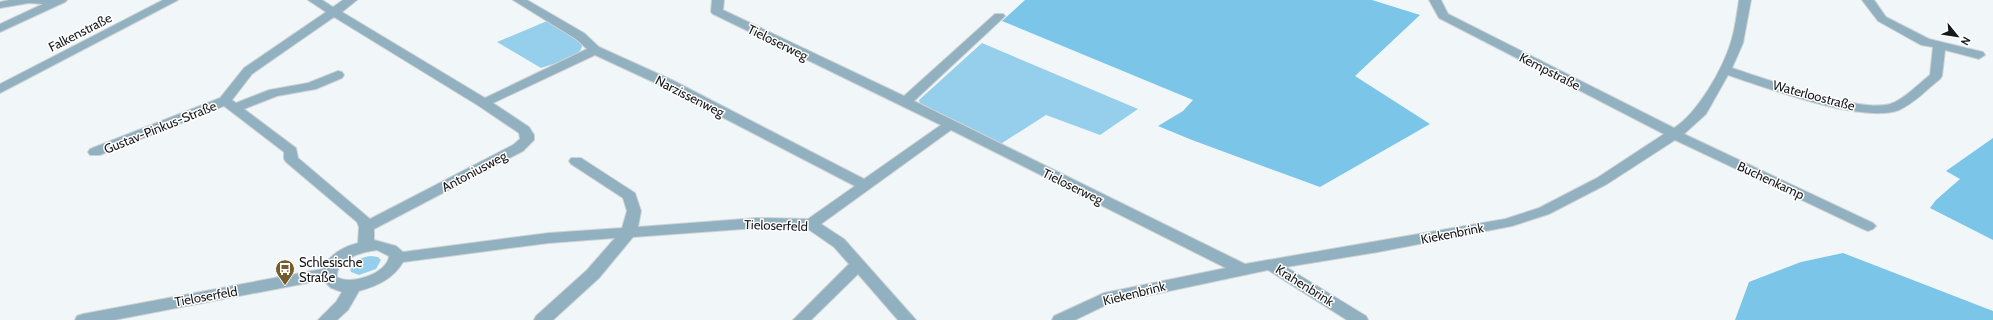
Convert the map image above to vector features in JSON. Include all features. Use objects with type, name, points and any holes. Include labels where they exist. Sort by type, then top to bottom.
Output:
[{"type":"street","points":[[0,5],[29,0],[60,1]]},
{"type":"street","name":"Falkenstraße","points":[[0,88],[172,0]]},
{"type":"street","points":[[314,0],[333,12]]},
{"type":"street","name":"Gustav-Pinkus-Straße","points":[[230,105],[248,71],[351,0]]},
{"type":"street","name":"Narzissenweg","points":[[520,0],[580,36],[595,50],[669,84],[865,184]]},
{"type":"street","name":"Kempstraße","points":[[1435,0],[1444,16],[1463,27],[1674,134]]},
{"type":"street","name":"Kiekenbrink","points":[[1060,320],[1104,299],[1242,269],[1378,247],[1507,223],[1544,211],[1602,181],[1685,127],[1701,111],[1725,70],[1737,43],[1744,0]]},
{"type":"street","points":[[1868,0],[1882,19],[1925,42],[1979,55]]},
{"type":"street","points":[[0,28],[60,1]]},
{"type":"street","name":"Tieloserweg","points":[[718,6],[949,125],[1242,269]]},
{"type":"street","name":"Antoniusweg","points":[[333,12],[484,103],[524,130],[527,140],[524,144],[367,227]]},
{"type":"street","points":[[905,102],[999,16]]},
{"type":"street","name":"Waterloostraße","points":[[1725,70],[1834,103],[1869,109],[1894,108],[1936,76],[1939,46]]},
{"type":"street","points":[[484,103],[595,50]]},
{"type":"street","name":"Gustav-Pinkus-Straße","points":[[96,152],[202,111],[274,93],[312,86],[338,75]]},
{"type":"street","name":"Gustav-Pinkus-Straße","points":[[230,105],[291,151],[291,159],[362,219],[367,227]]},
{"type":"street","points":[[811,224],[949,125]]},
{"type":"street","name":"Buchenkamp","points":[[1674,134],[1868,226]]},
{"type":"street","points":[[542,320],[593,274],[629,232],[634,211],[630,196],[576,161]]},
{"type":"street","name":"Tieloserfeld","points":[[397,258],[548,238],[757,223],[811,224],[839,243],[908,320]]},
{"type":"street","points":[[366,246],[367,227]]},
{"type":"street","points":[[378,245],[388,247],[395,251],[397,258],[394,266],[388,273],[366,284],[353,287],[334,284],[330,279],[329,273],[332,266],[345,254],[366,246],[378,245]]},
{"type":"street","name":"Krahenbrink","points":[[1270,264],[1360,320]]},
{"type":"street","points":[[801,320],[858,265]]},
{"type":"street","name":"Tieloserfeld","points":[[83,320],[329,273]]},
{"type":"street","points":[[326,320],[342,306],[353,287]]},
{"type":"shaded area","points":[[1025,0],[1372,0],[1420,15],[1355,76],[1430,124],[1320,187],[1158,126],[1183,111],[1193,100],[1002,21]]},
{"type":"shaded area","points":[[547,21],[581,43],[582,47],[580,51],[570,58],[541,68],[497,42]]},
{"type":"shaded area","points":[[982,43],[1138,109],[1100,135],[1046,115],[999,145],[920,105],[919,100]]},
{"type":"shaded area","points":[[1993,138],[1993,240],[1930,208],[1936,200],[1960,179],[1946,171]]},
{"type":"shaded area","points":[[1843,253],[1993,311],[1993,320],[1735,320],[1749,282],[1801,262]]},
{"type":"shaded area","points":[[371,256],[378,257],[381,260],[376,269],[359,275],[351,272],[350,268],[356,261],[361,258]]},
{"type":"place","name":"Schlesische Straße","points":[[285,286]]}]
